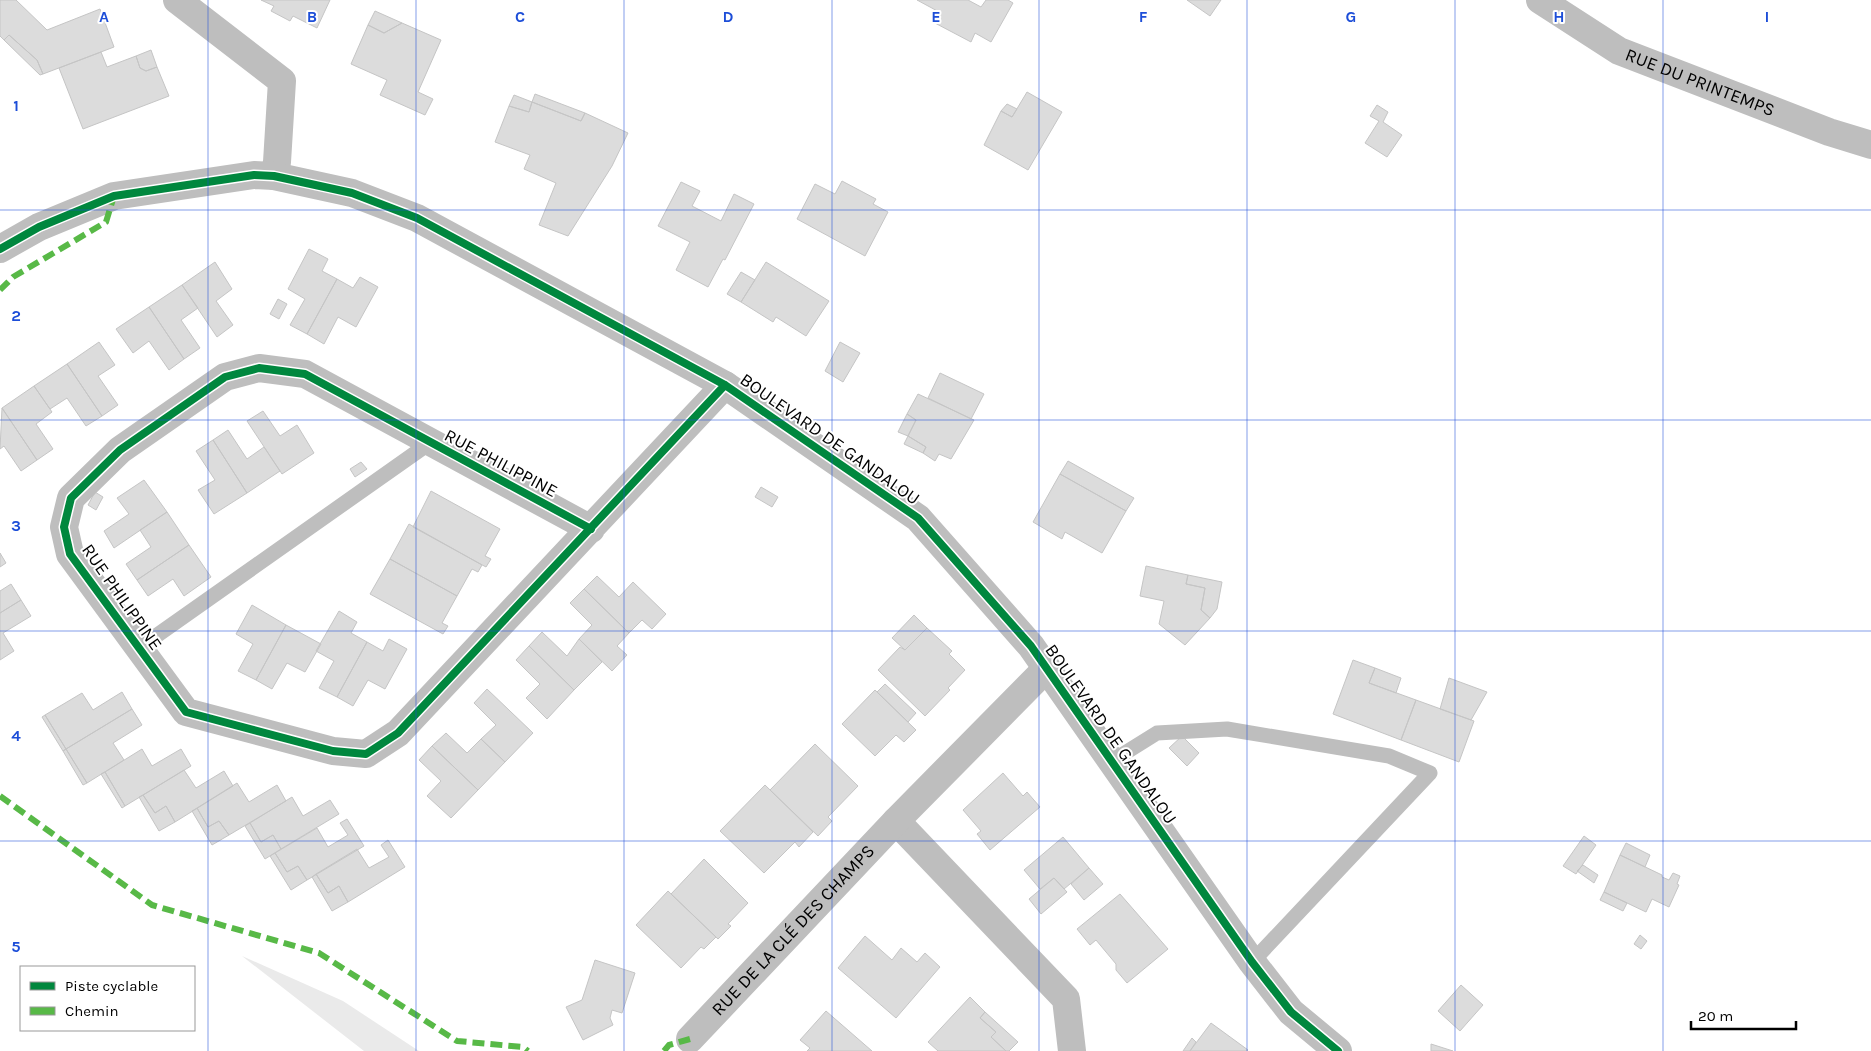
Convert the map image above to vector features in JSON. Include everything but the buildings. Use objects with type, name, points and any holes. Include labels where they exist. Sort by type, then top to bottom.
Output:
[{"type":"street","points":[[177,0],[282,81],[277,162],[274,176]]},
{"type":"street","name":"RUE DU PRINTEMPS","points":[[1540,0],[1619,51],[1830,132],[1871,145]]},
{"type":"street","name":"BOULEVARD DE GANDALOU","points":[[0,249],[39,227],[114,196],[254,175],[274,176],[352,193],[417,218],[726,384],[918,518],[1031,646],[1252,962],[1291,1012],[1338,1051]]},
{"type":"street","name":"RUE PHILIPPINE","points":[[591,529],[305,374],[259,368],[225,377],[120,450],[71,498],[64,527],[70,554],[186,712],[333,751],[366,754],[398,732],[591,529],[726,384]]},
{"type":"street","name":"RUE DE LA CLÉ DES CHAMPS","points":[[690,1039],[896,821],[1047,668]]},
{"type":"street","points":[[896,821],[1066,999],[1072,1051]]},
{"type":"lane","points":[[139,648],[431,442]]},
{"type":"lane","points":[[1112,761],[1157,733],[1227,728],[1389,756],[1430,773],[1252,962]]},
{"type":"shaded area","points":[[242,956],[343,1001],[419,1051],[364,1051]]},
{"type":"marked path","points":[[0,290],[13,277],[106,222],[114,196]]},
{"type":"marked path","points":[[0,796],[152,905],[319,953],[457,1041],[523,1047],[528,1051]]},
{"type":"marked path","points":[[664,1051],[669,1045],[690,1039]]},
{"type":"cycle path","points":[[0,249],[39,227],[114,196],[254,175],[274,176],[352,193],[417,218],[725,385],[918,518],[1031,646],[1252,962],[1291,1012],[1338,1051]]},
{"type":"cycle path","points":[[591,529],[305,374],[259,368],[225,377],[120,450],[71,498],[64,527],[70,554],[186,712],[333,751],[366,754],[398,733],[725,385]]}]
